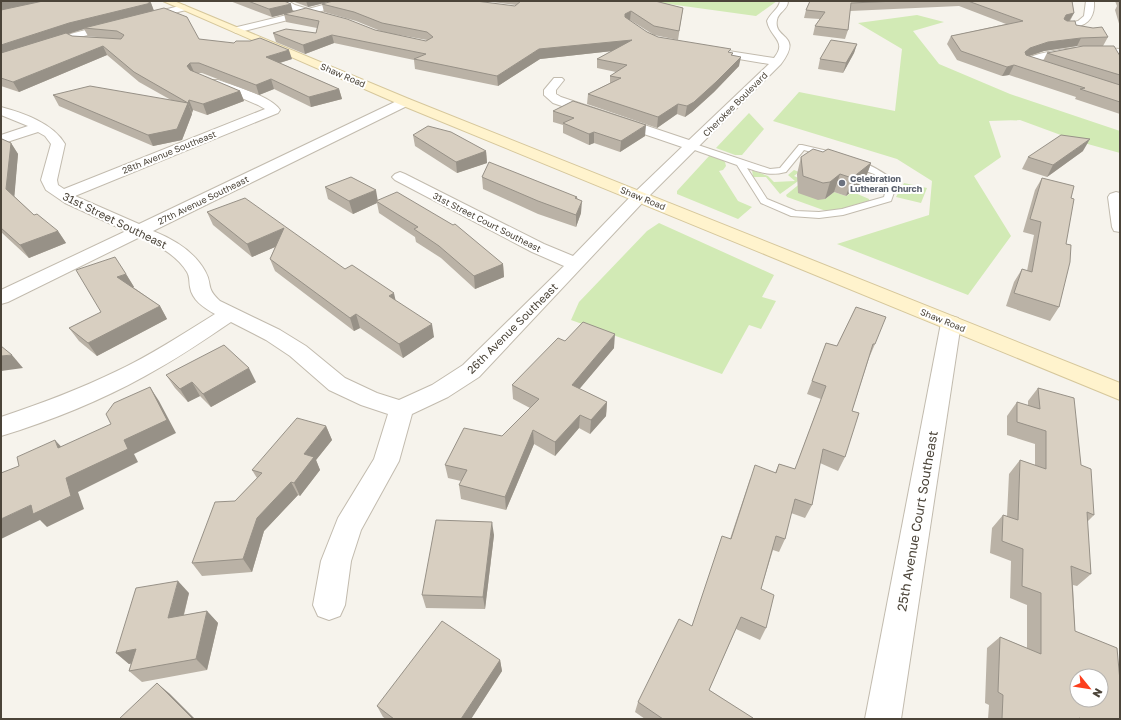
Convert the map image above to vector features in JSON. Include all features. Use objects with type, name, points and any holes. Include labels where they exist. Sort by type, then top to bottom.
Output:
[{"type":"main road","name":"Shaw Road","points":[[167,1],[405,102],[1120,392]]},
{"type":"street","points":[[282,1],[292,7],[337,20]]},
{"type":"street","points":[[236,30],[348,1]]},
{"type":"street","name":"Cherokee Boulevard","points":[[639,197],[777,62],[786,51],[786,46],[772,24],[773,17],[783,7],[784,1]]},
{"type":"street","points":[[1066,26],[1083,23],[1087,18],[1090,1]]},
{"type":"street","points":[[1,59],[63,39],[183,8]]},
{"type":"street","points":[[63,39],[90,41]]},
{"type":"street","points":[[690,48],[777,62]]},
{"type":"street","points":[[1044,69],[1027,62],[1037,58],[1072,50],[1120,52]]},
{"type":"street","name":"28th Avenue Southeast","points":[[64,195],[274,110],[262,102],[205,79]]},
{"type":"street","points":[[558,80],[550,90],[550,95],[557,100],[692,146]]},
{"type":"street","name":"27th Avenue Southeast","points":[[1,298],[405,102]]},
{"type":"street","name":"31st Street Southeast","points":[[1,111],[39,127],[57,140],[58,144],[49,180],[51,187],[54,190],[86,208],[140,231],[176,250],[188,261],[199,278],[200,289],[204,297],[213,305],[273,335],[298,351],[337,384],[370,399],[401,409]]},
{"type":"street","points":[[1,140],[39,127]]},
{"type":"street","name":"31st Street Court Southeast","points":[[400,177],[538,248],[576,264]]},
{"type":"street","name":"26th Avenue Southeast","points":[[401,409],[440,391],[471,371],[576,264],[639,197]]},
{"type":"street","points":[[1116,197],[1120,227]]},
{"type":"street","points":[[1,427],[48,411],[126,376],[179,346],[229,314]]},
{"type":"street","name":"25th Avenue Court Southeast","points":[[883,719],[951,324]]},
{"type":"street","points":[[329,605],[336,561],[348,527],[386,460],[401,409]]},
{"type":"lane","points":[[692,146],[770,172],[783,170],[802,147],[832,154],[841,159],[877,172],[892,184],[888,199],[843,212],[819,215],[794,214],[764,202],[740,163]]},
{"type":"green space","points":[[647,1],[777,1],[756,16]]},
{"type":"green space","points":[[917,15],[944,22],[913,31],[939,64],[1010,94],[1120,131],[1120,153],[1077,141],[1020,120],[989,121],[1001,157],[974,176],[1011,236],[968,295],[837,244],[929,215],[932,181],[897,159],[773,121],[799,92],[895,111],[902,49],[858,23]]},
{"type":"green space","points":[[749,113],[764,129],[742,155],[735,155],[716,148]]},
{"type":"green space","points":[[710,155],[725,162],[726,166],[723,170],[719,171],[738,201],[752,207],[738,219],[677,194],[677,191]]},
{"type":"green space","points":[[752,170],[768,176],[774,182],[795,181],[788,175],[794,170],[799,172],[794,176],[801,179],[780,194],[766,177],[753,177]]},
{"type":"green space","points":[[802,182],[825,199],[834,192],[846,196],[853,192],[869,199],[870,202],[857,204],[839,210],[826,211],[787,197],[786,195]]},
{"type":"green space","points":[[904,183],[927,188],[921,203],[896,197]]},
{"type":"green space","points":[[659,223],[774,275],[762,297],[776,301],[761,329],[749,325],[722,374],[571,320],[579,302],[647,231]]},
{"type":"building","points":[[43,1],[146,1],[151,3],[69,23],[1,45],[1,10]]},
{"type":"building","points":[[248,1],[284,1],[291,4],[269,9]]},
{"type":"building","points":[[333,1],[476,1],[515,6],[521,1],[655,1],[683,8],[679,31],[654,26],[631,11],[625,14],[625,17],[647,32],[658,37],[731,49],[728,52],[733,53],[731,55],[741,57],[694,102],[687,106],[678,104],[658,117],[588,94],[621,78],[610,76],[627,65],[597,59],[632,40],[539,49],[497,76],[414,59],[426,54],[332,35],[303,45],[273,33],[286,29],[316,33],[319,21],[284,14],[306,8],[347,19],[375,30],[426,41],[433,37],[427,32],[382,23],[354,12],[322,4]]},
{"type":"building","points":[[810,1],[897,1],[851,3],[848,30],[815,26],[825,12],[806,10]]},
{"type":"building","points":[[968,1],[1072,1],[1074,13],[1066,15],[1064,19],[1067,21],[1075,21],[1076,25],[1093,28],[1102,27],[1108,37],[1081,38],[1048,42],[1030,48],[1025,52],[1026,55],[1120,85],[1120,102],[1080,89],[1085,88],[1014,65],[1007,67],[961,51],[951,36],[1023,21]]},
{"type":"building","points":[[164,8],[187,17],[199,39],[234,43],[236,41],[250,41],[260,38],[289,50],[266,57],[339,89],[309,97],[271,79],[256,85],[199,63],[190,63],[187,66],[190,70],[240,91],[203,104],[189,100],[188,103],[134,72],[103,46],[13,82],[1,78],[1,53],[66,33],[72,36],[121,39],[124,35],[117,31],[84,28]]},
{"type":"building","points":[[831,40],[857,44],[846,63],[820,59]]},
{"type":"building","points":[[1083,46],[1114,46],[1120,56],[1120,75],[1047,53]]},
{"type":"building","points":[[90,86],[188,103],[177,129],[148,135],[53,95]]},
{"type":"building","points":[[573,101],[646,125],[621,141],[594,132],[589,134],[563,123],[574,118],[553,111]]},
{"type":"building","points":[[428,126],[451,132],[486,151],[456,162],[413,135]]},
{"type":"building","points":[[1061,135],[1090,139],[1053,165],[1028,157]]},
{"type":"building","points":[[1,139],[11,143],[6,189],[34,215],[37,214],[58,231],[20,245],[1,228]]},
{"type":"building","points":[[813,149],[823,152],[828,149],[871,163],[852,178],[840,174],[830,182],[823,183],[803,176],[801,157]]},
{"type":"building","points":[[489,162],[577,197],[575,198],[582,201],[576,215],[538,201],[482,177]]},
{"type":"building","points":[[351,177],[376,190],[349,201],[325,187]]},
{"type":"building","points":[[1042,178],[1074,186],[1071,198],[1074,199],[1066,244],[1071,245],[1070,262],[1059,307],[1014,293],[1022,269],[1032,272],[1041,222],[1030,219]]},
{"type":"building","points":[[397,192],[453,225],[455,224],[503,264],[474,276],[439,246],[414,229],[418,227],[376,201]]},
{"type":"building","points":[[245,198],[345,269],[352,265],[394,293],[389,296],[432,324],[399,344],[356,314],[350,318],[270,259],[284,228],[247,244],[207,212]]},
{"type":"building","points":[[115,257],[126,274],[117,277],[160,306],[88,343],[69,328],[101,312],[76,270]]},
{"type":"building","points":[[856,307],[886,317],[875,344],[873,344],[852,411],[859,413],[845,457],[823,449],[812,505],[795,499],[785,539],[776,536],[761,589],[774,595],[766,628],[741,617],[709,690],[753,719],[663,719],[638,702],[679,619],[692,626],[722,536],[731,539],[755,465],[776,473],[779,464],[795,469],[826,386],[812,381],[826,343],[837,346]]},
{"type":"building","points":[[583,322],[615,334],[572,385],[607,402],[591,420],[580,415],[555,442],[533,430],[505,497],[459,485],[467,470],[445,465],[464,428],[502,436],[539,399],[512,385],[558,338],[565,341]]},
{"type":"building","points":[[224,345],[249,368],[203,394],[192,382],[180,389],[166,375]]},
{"type":"building","points":[[1,346],[12,355],[1,356]]},
{"type":"building","points":[[150,387],[167,420],[124,440],[128,449],[66,478],[71,496],[33,514],[31,505],[1,519],[1,473],[19,466],[17,457],[55,440],[58,448],[111,424],[106,414],[114,403]]},
{"type":"building","points":[[1038,388],[1074,398],[1081,465],[1091,469],[1094,515],[1087,512],[1091,574],[1071,566],[1075,631],[1117,648],[1120,681],[1120,719],[1002,719],[1003,695],[998,692],[1000,637],[1041,654],[1041,593],[1022,586],[1023,549],[1002,541],[1003,515],[1018,520],[1020,460],[1046,469],[1046,431],[1017,422],[1017,402],[1040,409]]},
{"type":"building","points":[[297,418],[326,426],[304,454],[314,457],[294,483],[291,482],[257,518],[243,559],[192,563],[215,502],[235,501],[262,473],[252,470]]},
{"type":"building","points":[[436,520],[492,522],[483,597],[422,595]]},
{"type":"building","points":[[178,581],[168,618],[207,611],[196,659],[129,671],[136,649],[116,653],[136,588]]},
{"type":"building","points":[[442,621],[500,660],[461,719],[394,719],[377,706]]},
{"type":"building","points":[[157,683],[193,719],[119,719]]},
{"type":"place","name":"Celebration Lutheran Church","points":[[842,183]]}]
